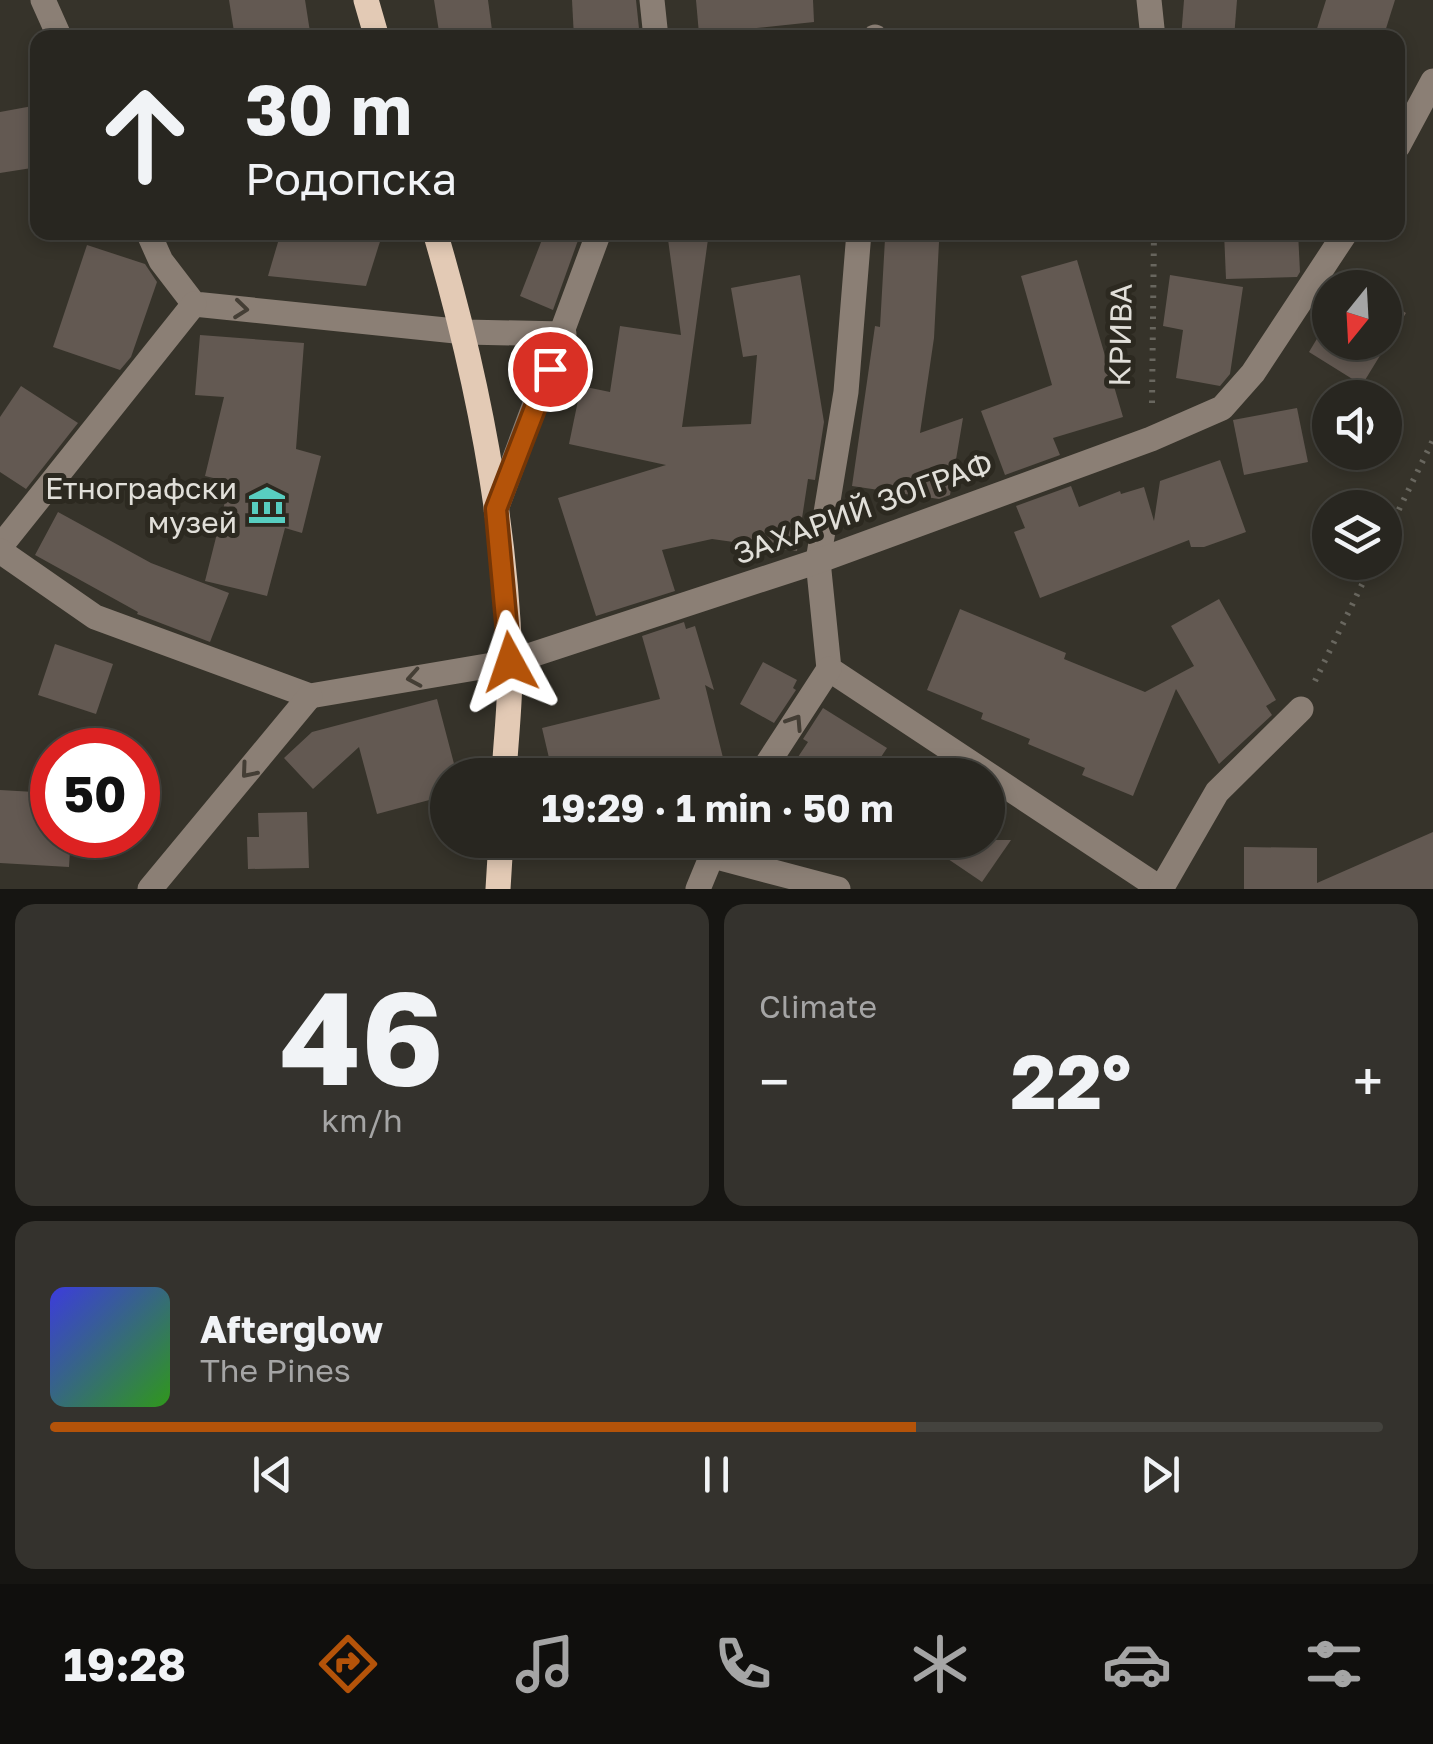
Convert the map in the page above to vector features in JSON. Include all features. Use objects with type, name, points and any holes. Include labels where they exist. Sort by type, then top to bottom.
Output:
[{"type":"main road","points":[[366,0],[375,30]]},
{"type":"main road","points":[[437,240],[464,332],[496,509],[510,662],[505,758]]},
{"type":"main road","points":[[498,889],[500,858]]},
{"type":"street","points":[[43,0],[56,30]]},
{"type":"street","points":[[652,0],[655,30]]},
{"type":"street","points":[[1149,0],[1152,30]]},
{"type":"street","points":[[1405,133],[1433,82]]},
{"type":"street","points":[[151,240],[160,260],[194,304],[464,332],[564,334]]},
{"type":"street","points":[[496,509],[564,334],[595,240]]},
{"type":"street","points":[[771,758],[829,668],[818,561],[846,392],[858,240]]},
{"type":"street","name":"ЗАХАРИЙ ЗОГРАФ","points":[[310,696],[510,662],[818,561],[1152,439],[1222,408],[1253,373],[1341,240]]},
{"type":"street","points":[[150,889],[310,696],[94,617],[0,549],[194,304]]},
{"type":"street","points":[[829,668],[1161,889],[1217,792],[1301,709]]},
{"type":"street","points":[[698,889],[710,858]]},
{"type":"street","points":[[744,858],[838,889]]},
{"type":"path","name":"КРИВА","points":[[1152,439],[1154,240]]},
{"type":"path","points":[[1402,503],[1433,440]]},
{"type":"path","points":[[1301,709],[1364,580]]},
{"type":"building","points":[[229,0],[305,0],[310,30],[234,30]]},
{"type":"building","points":[[434,0],[488,0],[492,30],[439,30]]},
{"type":"building","points":[[572,0],[636,0],[639,30],[574,30]]},
{"type":"building","points":[[696,0],[813,0],[814,22],[699,30]]},
{"type":"building","points":[[1184,0],[1237,0],[1235,30],[1182,30]]},
{"type":"building","points":[[1326,0],[1395,0],[1386,30],[1317,30]]},
{"type":"building","points":[[30,106],[30,168],[0,173],[0,112]]},
{"type":"building","points":[[279,240],[380,240],[366,286],[268,276]]},
{"type":"building","points":[[542,240],[578,240],[553,310],[520,296]]},
{"type":"building","points":[[668,240],[708,240],[682,427],[751,424],[757,355],[743,357],[731,288],[800,275],[824,422],[815,480],[808,479],[797,551],[712,539],[662,550],[675,591],[596,616],[558,498],[666,465],[569,444],[581,386],[610,392],[620,326],[681,335]]},
{"type":"building","points":[[885,240],[939,242],[934,338],[920,433],[963,418],[950,495],[939,499],[852,486],[875,326],[880,327]]},
{"type":"building","points":[[1224,240],[1298,240],[1297,277],[1226,279]]},
{"type":"building","points":[[87,245],[145,264],[157,282],[131,357],[120,370],[53,347]]},
{"type":"building","points":[[1077,260],[1123,417],[1053,438],[1060,455],[1005,475],[981,411],[1052,385],[1021,276]]},
{"type":"building","points":[[1170,275],[1243,287],[1230,374],[1220,386],[1176,378],[1183,330],[1163,326]]},
{"type":"building","points":[[200,335],[304,343],[296,449],[321,456],[302,533],[285,528],[267,596],[205,581],[230,482],[205,476],[224,397],[195,395]]},
{"type":"building","points":[[1322,360],[1377,360],[1365,380],[1354,380]]},
{"type":"building","points":[[21,386],[78,423],[26,489],[0,472],[0,417]]},
{"type":"building","points":[[1297,408],[1308,462],[1244,475],[1233,420]]},
{"type":"building","points":[[1220,460],[1246,532],[1204,547],[1191,547],[1189,540],[1040,598],[1014,532],[1025,528],[1016,506],[1071,486],[1079,507],[1120,491],[1121,494],[1144,487],[1154,521],[1160,481]]},
{"type":"building","points":[[58,512],[151,563],[229,593],[210,642],[137,614],[35,555]]},
{"type":"building","points":[[1219,599],[1276,700],[1266,706],[1272,715],[1219,764],[1176,689],[1133,796],[1082,775],[1085,768],[981,719],[983,713],[927,690],[960,609],[1066,653],[1064,659],[1145,692],[1194,666],[1171,626]]},
{"type":"building","points":[[684,622],[686,629],[695,626],[714,690],[705,685],[723,758],[549,758],[542,728],[660,699],[642,636]]},
{"type":"building","points":[[55,644],[113,664],[96,714],[38,695]]},
{"type":"building","points":[[763,662],[797,680],[793,688],[796,690],[774,723],[740,704]]},
{"type":"building","points":[[437,699],[453,758],[430,758],[430,800],[377,814],[359,747],[313,789],[284,758],[312,732]]},
{"type":"building","points":[[823,708],[887,748],[880,758],[797,758],[808,742],[803,739]]},
{"type":"building","points":[[0,790],[30,792],[30,858],[70,858],[69,867],[0,863]]},
{"type":"building","points":[[307,812],[309,868],[248,869],[247,837],[259,837],[258,813]]},
{"type":"building","points":[[1433,832],[1433,889],[1244,889],[1244,847],[1317,848],[1317,883]]},
{"type":"building","points":[[947,858],[999,858],[982,882]]},
{"type":"place","name":"Етнографски музей","points":[[267,505]]},
{"type":"route","points":[[510,662],[496,509],[550,369]]}]
